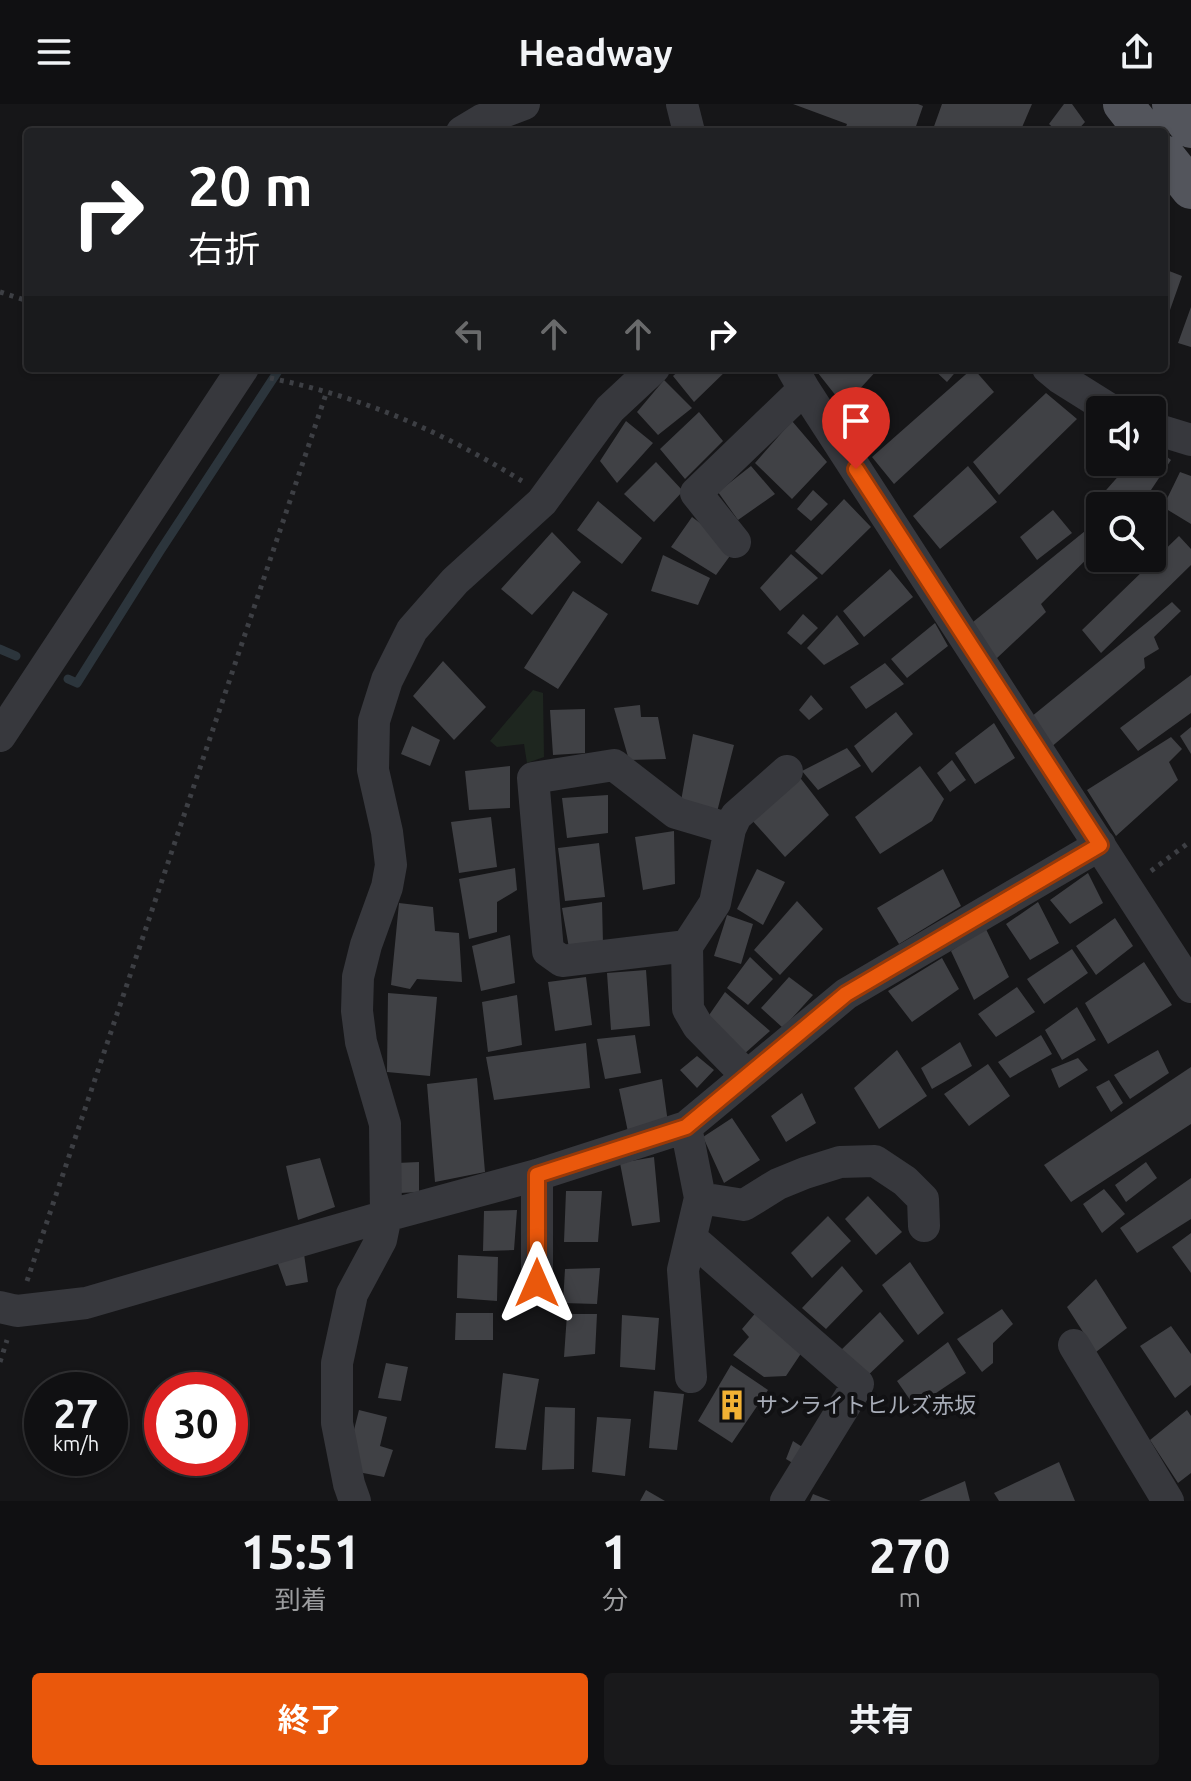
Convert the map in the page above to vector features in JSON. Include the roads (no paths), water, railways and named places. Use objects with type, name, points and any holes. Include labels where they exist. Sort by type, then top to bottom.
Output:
[{"type":"main road","points":[[1123,104],[1142,128]]},
{"type":"main road","points":[[1172,104],[1191,128]]},
{"type":"street","points":[[469,128],[524,104]]},
{"type":"street","points":[[682,104],[688,128]]},
{"type":"street","points":[[355,1501],[337,1423],[337,1363],[352,1294],[381,1240],[386,1216],[385,1124],[361,1042],[357,1011],[358,977],[391,865],[373,770],[374,721],[387,680],[412,630],[455,581],[542,502],[610,409],[650,372]]},
{"type":"street","points":[[1053,372],[1089,396]]},
{"type":"street","points":[[0,736],[255,373]]},
{"type":"street","points":[[735,542],[696,493],[798,378],[1191,987]]},
{"type":"street","points":[[1166,432],[1191,440]]},
{"type":"street","points":[[687,946],[562,961],[548,951],[533,778],[614,765],[676,813],[730,829]]},
{"type":"street","points":[[747,1076],[698,1026],[688,1009],[687,946],[715,903],[730,829],[736,816],[787,771]]},
{"type":"street","points":[[9,1309],[86,1303],[537,1175],[686,1127],[846,994],[1100,845]]},
{"type":"street","points":[[686,1127],[700,1198],[683,1270],[691,1377]]},
{"type":"street","points":[[700,1198],[744,1205],[778,1184],[805,1173],[840,1162],[875,1161],[905,1181],[923,1199],[924,1226]]},
{"type":"street","points":[[537,1175],[537,1283]]},
{"type":"street","points":[[691,1238],[858,1384],[786,1501]]},
{"type":"street","points":[[1074,1345],[1168,1501]]},
{"type":"waterway","points":[[68,679],[77,683],[277,372]]},
{"type":"waterway","points":[[0,649],[16,656]]},
{"type":"place","name":"サンライトヒルズ赤坂","points":[[732,1405]]}]
